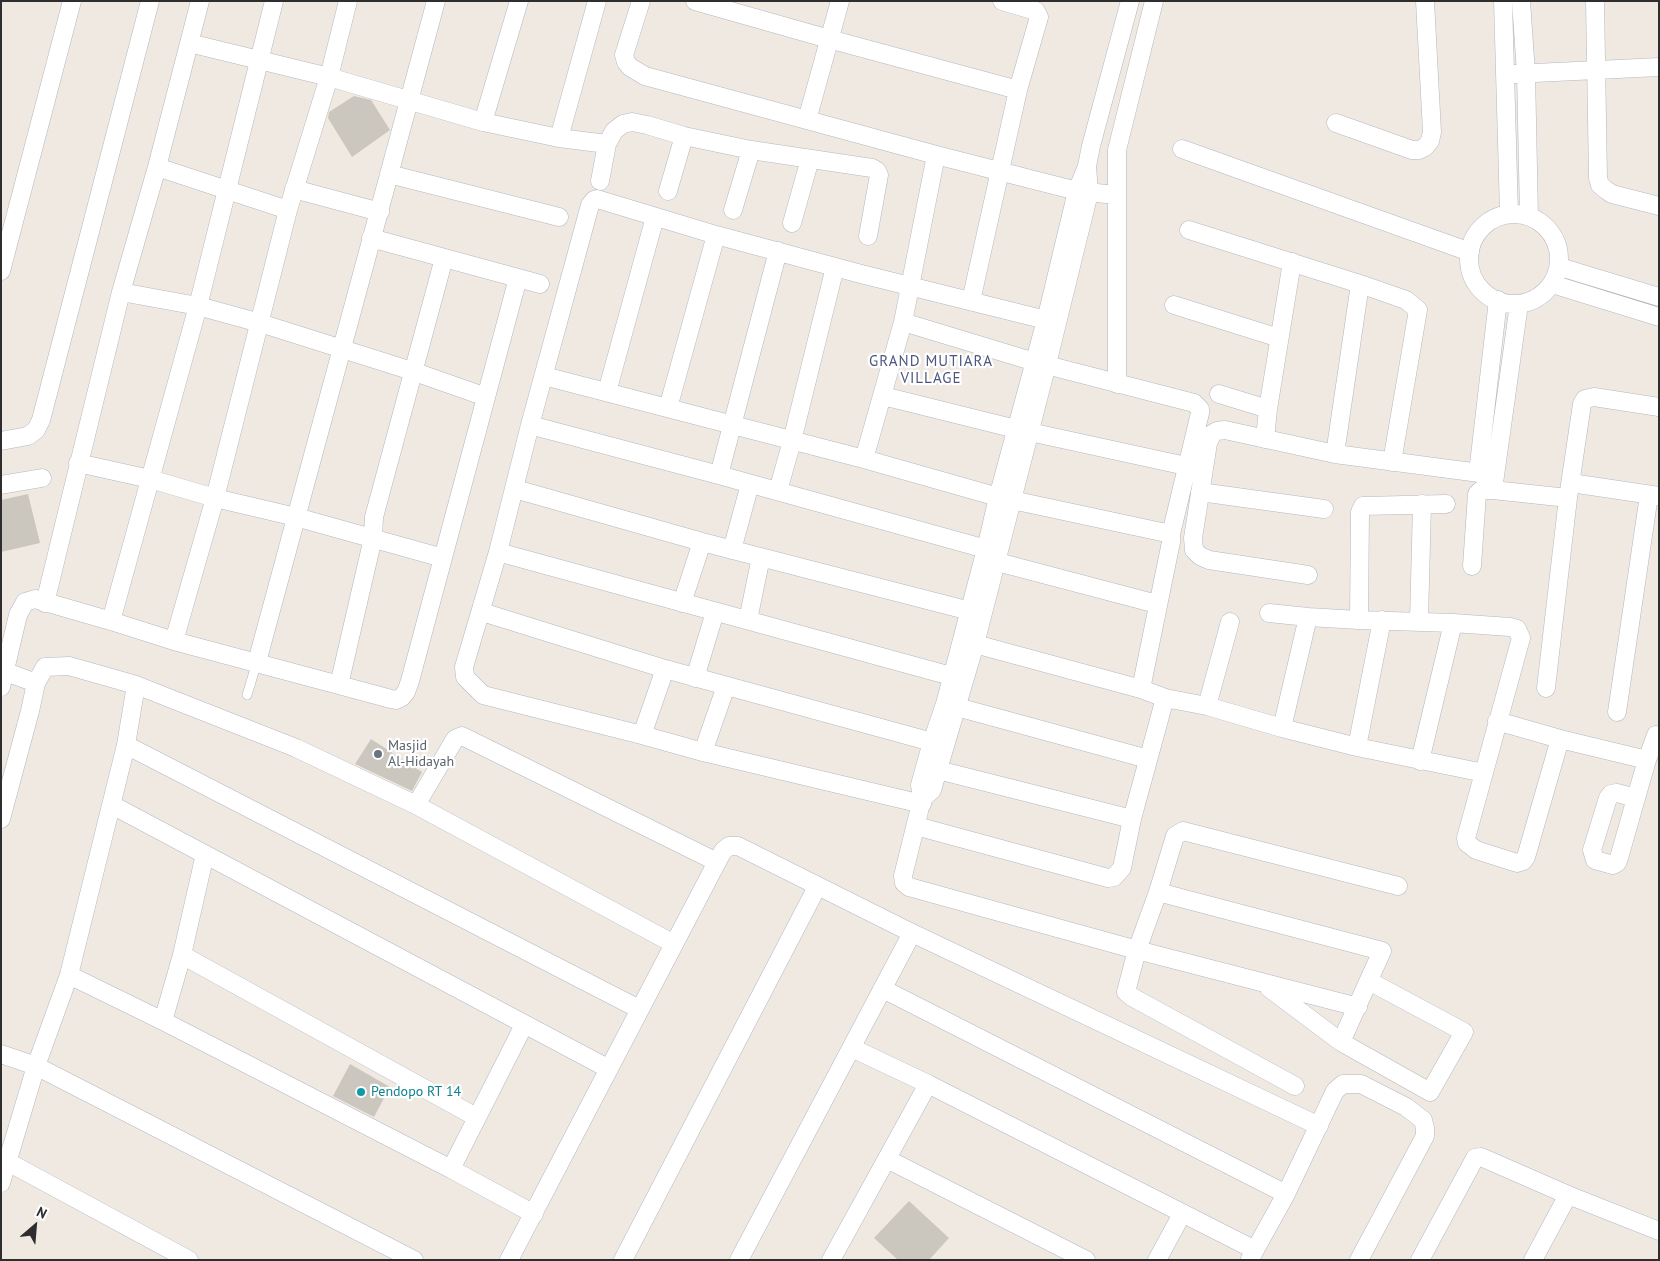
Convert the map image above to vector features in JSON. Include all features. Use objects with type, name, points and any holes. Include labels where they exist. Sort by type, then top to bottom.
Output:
[{"type":"street","points":[[1,271],[72,1]]},
{"type":"street","points":[[1,441],[28,436],[36,430],[41,420],[150,1]]},
{"type":"street","points":[[45,603],[121,292],[157,167],[200,1]]},
{"type":"street","points":[[111,621],[198,306],[274,1]]},
{"type":"street","points":[[174,641],[215,498],[288,210],[329,77],[348,1]]},
{"type":"street","points":[[257,662],[436,1]]},
{"type":"street","points":[[483,122],[519,1]]},
{"type":"street","points":[[559,138],[597,1]]},
{"type":"street","points":[[641,1],[624,55],[626,62],[638,73],[645,76],[936,155],[1083,192],[1116,196]]},
{"type":"street","points":[[695,1],[1018,90]]},
{"type":"street","points":[[807,120],[840,1]]},
{"type":"street","points":[[971,301],[1018,90],[1039,17],[1036,11],[1002,1]]},
{"type":"street","points":[[1130,1],[1090,146],[1083,192],[1041,363],[968,642],[931,769],[920,785],[922,801],[903,876],[904,882],[908,887],[1137,950],[1358,1007]]},
{"type":"street","points":[[1117,384],[1117,150],[1154,1]]},
{"type":"street","points":[[1336,123],[1412,150],[1419,150],[1430,141],[1432,132],[1425,1]]},
{"type":"street","points":[[1503,1],[1509,214]]},
{"type":"street","points":[[1521,1],[1526,73],[1529,216]]},
{"type":"street","points":[[1595,1],[1598,178],[1600,185],[1612,194],[1659,206]]},
{"type":"street","points":[[189,43],[329,77],[483,122],[559,138],[607,144]]},
{"type":"street","points":[[1506,75],[1659,67]]},
{"type":"street","points":[[600,181],[607,144],[614,130],[623,124],[632,122],[684,136],[751,150],[872,168],[879,175],[868,236]]},
{"type":"street","points":[[668,191],[684,136]]},
{"type":"street","points":[[1090,146],[1117,150]]},
{"type":"street","points":[[1182,149],[1470,252]]},
{"type":"street","points":[[733,210],[751,150]]},
{"type":"street","points":[[864,459],[903,322],[936,155]]},
{"type":"street","points":[[792,224],[810,159]]},
{"type":"street","points":[[157,167],[288,210]]},
{"type":"street","points":[[389,174],[559,217]]},
{"type":"street","points":[[294,189],[380,212]]},
{"type":"street","points":[[1041,363],[1046,320],[1083,192]]},
{"type":"street","points":[[922,801],[703,752],[483,695],[465,677],[464,667],[482,612],[530,425],[592,202],[597,199],[716,235],[910,287],[1046,320]]},
{"type":"street","points":[[1509,214],[1529,216],[1546,226],[1557,243],[1560,267],[1552,284],[1540,296],[1520,304],[1498,300],[1485,293],[1475,281],[1470,267],[1470,252],[1477,233],[1491,220],[1509,214]]},
{"type":"street","points":[[607,392],[655,217]]},
{"type":"street","points":[[1188,230],[1360,284],[1406,300],[1418,310],[1392,462]]},
{"type":"street","points":[[668,408],[716,235]]},
{"type":"street","points":[[372,238],[540,284]]},
{"type":"street","points":[[719,475],[778,251]]},
{"type":"street","points":[[339,685],[373,538],[374,517],[444,258]]},
{"type":"street","points":[[1265,439],[1268,409],[1292,262]]},
{"type":"street","points":[[778,491],[835,267]]},
{"type":"street","points":[[1560,267],[1659,297]]},
{"type":"street","points":[[36,683],[3,677],[18,615],[25,602],[35,599],[174,641],[391,699],[402,698],[410,681],[518,278]]},
{"type":"street","points":[[1335,454],[1360,284]]},
{"type":"street","points":[[1552,284],[1659,317]]},
{"type":"street","points":[[121,292],[198,306],[260,323],[412,371],[486,398]]},
{"type":"street","points":[[1478,473],[1498,300]]},
{"type":"street","points":[[1494,482],[1520,304]]},
{"type":"street","points":[[1174,305],[1279,338]]},
{"type":"street","points":[[903,322],[1041,363],[1194,403],[1197,406],[1200,413],[1171,534],[1171,542],[1141,689]]},
{"type":"street","points":[[544,376],[864,459],[1005,498],[1171,534]]},
{"type":"street","points":[[1219,394],[1268,409]]},
{"type":"street","points":[[883,396],[1023,430],[1186,466]]},
{"type":"street","points":[[1546,688],[1582,404],[1585,399],[1594,398],[1659,407]]},
{"type":"street","points":[[530,425],[778,491],[989,556],[1157,604]]},
{"type":"street","points":[[1308,575],[1209,560],[1200,556],[1194,550],[1200,492],[1208,443],[1212,434],[1225,430],[1335,454],[1478,473],[1494,482],[1570,491],[1654,495],[1616,712]]},
{"type":"street","points":[[78,463],[150,479],[443,558]]},
{"type":"street","points":[[1,485],[42,478]]},
{"type":"street","points":[[1472,566],[1477,494],[1479,490],[1494,482]]},
{"type":"street","points":[[732,550],[750,484]]},
{"type":"street","points":[[515,489],[702,542],[970,611]]},
{"type":"street","points":[[1200,492],[1324,509]]},
{"type":"street","points":[[1419,621],[1422,504]]},
{"type":"street","points":[[1359,620],[1361,509],[1366,505],[1446,504]]},
{"type":"street","points":[[682,603],[702,542]]},
{"type":"street","points":[[498,552],[951,676]]},
{"type":"street","points":[[931,769],[932,742],[951,705],[951,676],[968,642],[970,611],[989,556]]},
{"type":"street","points":[[748,620],[761,557]]},
{"type":"street","points":[[482,612],[665,670],[932,742]]},
{"type":"street","points":[[695,678],[715,612]]},
{"type":"street","points":[[1269,613],[1359,620],[1453,623],[1517,629],[1520,638],[1466,838],[1467,843],[1476,850],[1517,863],[1523,861],[1526,857],[1560,739]]},
{"type":"street","points":[[1282,728],[1308,617]]},
{"type":"street","points":[[1357,747],[1382,620]]},
{"type":"street","points":[[1207,706],[1230,622]]},
{"type":"street","points":[[1420,761],[1453,623]]},
{"type":"street","points":[[968,642],[1141,689],[1165,698],[1207,706],[1282,728],[1357,747],[1484,773]]},
{"type":"street","points":[[1,819],[36,683],[45,667],[69,666],[136,685],[296,748],[416,805],[674,944]]},
{"type":"street","points":[[642,735],[665,670]]},
{"type":"street","points":[[1,1183],[36,1066],[69,975],[126,745],[136,685]]},
{"type":"street","points":[[703,752],[726,686]]},
{"type":"street","points":[[916,826],[1108,878],[1114,877],[1122,868],[1132,819],[1165,698]]},
{"type":"street","points":[[951,705],[1148,759]]},
{"type":"street","points":[[1497,721],[1560,739],[1647,760]]},
{"type":"street","points":[[1636,798],[1656,735]]},
{"type":"street","points":[[416,805],[455,739],[462,736],[717,862]]},
{"type":"street","points":[[126,745],[639,1009]]},
{"type":"street","points":[[931,769],[1132,819]]},
{"type":"street","points":[[112,805],[609,1069]]},
{"type":"street","points":[[1295,1086],[1126,992],[1137,950],[1158,892],[1175,836],[1183,831],[1398,886]]},
{"type":"street","points":[[509,1260],[717,862],[723,851],[729,846],[738,846],[912,934],[1319,1126]]},
{"type":"street","points":[[163,1021],[182,954],[205,854]]},
{"type":"street","points":[[623,1260],[817,887]]},
{"type":"street","points":[[1158,892],[1382,951],[1341,1042]]},
{"type":"street","points":[[739,1260],[912,934]]},
{"type":"street","points":[[182,954],[476,1116]]},
{"type":"street","points":[[69,975],[163,1021],[451,1169],[534,1214]]},
{"type":"street","points":[[1261,982],[1341,1042],[1430,1092],[1464,1032],[1369,981]]},
{"type":"street","points":[[883,989],[1286,1194]]},
{"type":"street","points":[[451,1169],[476,1116],[524,1025]]},
{"type":"street","points":[[852,1048],[928,1084],[1182,1214],[1252,1255],[1286,1194],[1335,1092],[1344,1084],[1360,1084],[1406,1108],[1423,1120],[1425,1128],[1424,1136],[1359,1260]]},
{"type":"street","points":[[1,1054],[36,1066],[414,1260]]},
{"type":"street","points":[[835,1259],[928,1084]]},
{"type":"street","points":[[1420,1260],[1475,1158],[1481,1157],[1568,1195],[1659,1231]]},
{"type":"street","points":[[887,1159],[1086,1260]]},
{"type":"street","points":[[8,1162],[189,1260]]},
{"type":"street","points":[[1538,1258],[1568,1195]]},
{"type":"street","points":[[1157,1260],[1182,1214]]},
{"type":"lane","points":[[247,695],[257,662]]},
{"type":"building","points":[[354,96],[371,100],[390,130],[352,157],[328,118],[329,112]]},
{"type":"building","points":[[28,494],[40,543],[1,552],[1,500]]},
{"type":"building","name":"Masjid Al-Hidayah","points":[[371,739],[422,772],[412,791],[355,764]]},
{"type":"building","name":"Pendopo RT 14","points":[[350,1064],[390,1087],[374,1117],[333,1096]]},
{"type":"building","points":[[909,1201],[949,1238],[929,1260],[898,1260],[874,1238]]},
{"type":"place","name":"Masjid Al-Hidayah","points":[[378,754]]},
{"type":"place","name":"Pendopo RT 14","points":[[361,1092]]},
{"type":"district","name":"GRAND MUTIARA VILLAGE","points":[[931,370]]}]
